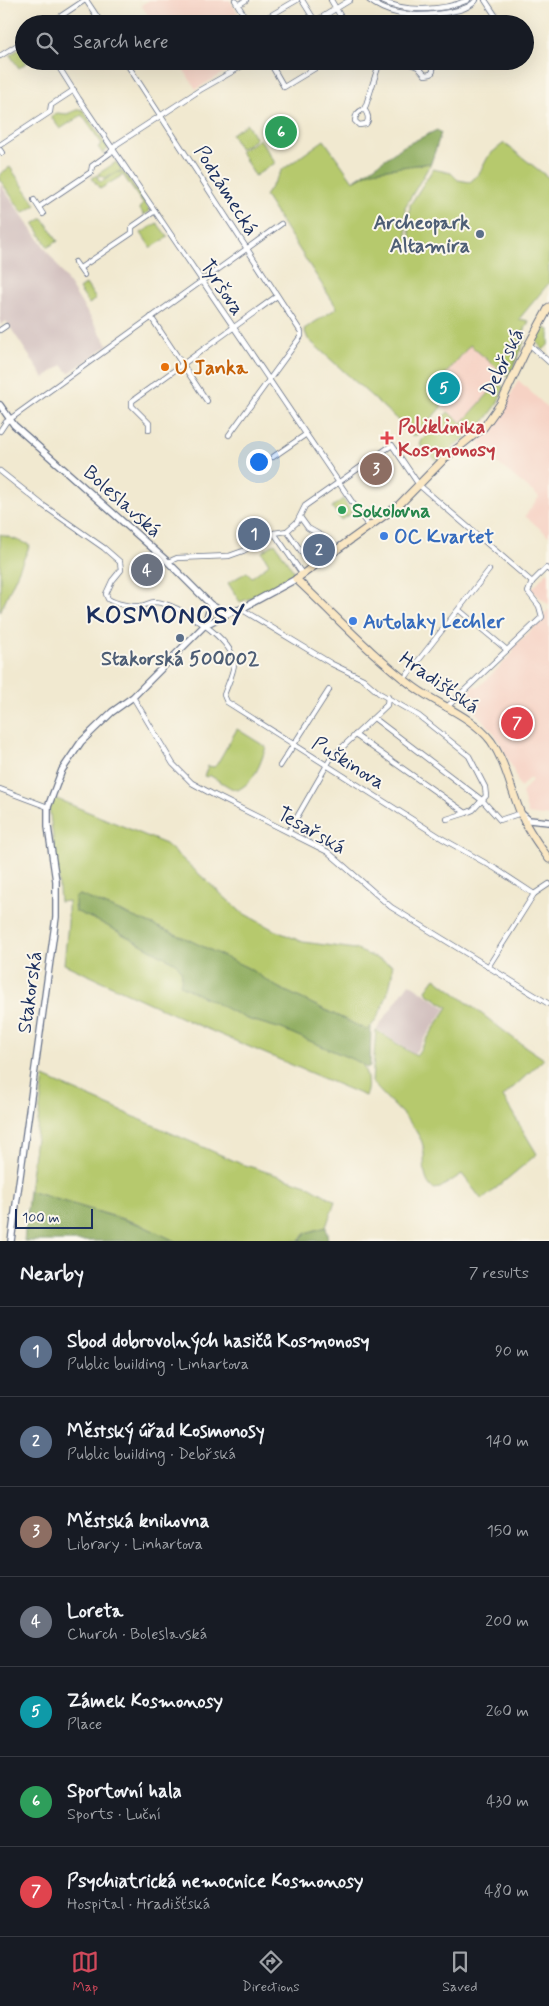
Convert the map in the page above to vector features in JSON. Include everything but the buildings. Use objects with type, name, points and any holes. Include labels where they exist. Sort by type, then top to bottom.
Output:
[{"type":"main road","name":"Debřská","points":[[296,579],[398,505],[444,459],[488,423],[501,403],[549,307]]},
{"type":"main road","name":"Hradišťská","points":[[296,579],[404,679],[446,708],[471,722],[492,742],[528,828],[549,859]]},
{"type":"street","points":[[62,15],[85,0],[96,15]]},
{"type":"street","points":[[244,15],[237,2],[246,0]]},
{"type":"street","points":[[271,15],[297,0]]},
{"type":"street","points":[[302,0],[309,15]]},
{"type":"street","points":[[331,0],[340,15]]},
{"type":"street","points":[[326,15],[350,0]]},
{"type":"street","points":[[369,0],[397,13],[422,14],[465,8],[475,3],[476,0]]},
{"type":"street","points":[[380,0],[403,8],[446,6],[468,0]]},
{"type":"street","points":[[484,0],[495,15]]},
{"type":"street","points":[[446,6],[447,12]]},
{"type":"street","points":[[0,56],[15,47]]},
{"type":"street","name":"Tyršova","points":[[62,70],[368,528]]},
{"type":"street","name":"Podzámecká","points":[[131,70],[301,336],[268,380]]},
{"type":"street","points":[[39,207],[91,172],[92,166],[117,144],[200,90],[235,70]]},
{"type":"street","points":[[275,70],[284,87],[312,70]]},
{"type":"street","points":[[364,109],[377,70]]},
{"type":"street","points":[[0,145],[50,112],[51,105],[74,90]]},
{"type":"street","points":[[34,200],[43,214]]},
{"type":"street","points":[[80,268],[132,233],[132,227],[155,212]]},
{"type":"street","points":[[0,431],[10,420],[281,224]]},
{"type":"street","points":[[75,262],[84,275]]},
{"type":"street","points":[[149,430],[150,423],[131,403],[180,369],[277,296]]},
{"type":"street","points":[[151,317],[207,400]]},
{"type":"street","points":[[0,330],[6,326]]},
{"type":"street","points":[[529,344],[549,362]]},
{"type":"street","points":[[229,435],[268,380]]},
{"type":"street","name":"Boleslavská","points":[[0,405],[10,420],[168,562],[212,605],[220,610],[231,612]]},
{"type":"street","points":[[273,457],[305,435]]},
{"type":"street","points":[[168,562],[177,558],[229,556],[243,551],[274,533],[287,531],[300,517],[305,506],[392,445],[419,485],[532,582]]},
{"type":"street","points":[[0,471],[120,562],[121,570],[112,581],[106,594],[108,600],[115,603],[141,606],[150,603],[166,605],[205,625]]},
{"type":"street","points":[[300,517],[308,528],[329,540],[336,551]]},
{"type":"street","points":[[287,531],[313,568]]},
{"type":"street","points":[[274,533],[303,575]]},
{"type":"street","points":[[446,708],[542,617],[539,606],[528,592],[532,582],[546,568],[549,570]]},
{"type":"street","points":[[404,679],[489,570]]},
{"type":"street","points":[[205,625],[241,609],[296,579]]},
{"type":"street","points":[[205,625],[212,605]]},
{"type":"street","points":[[241,609],[332,664],[364,679],[388,697],[419,716],[469,756],[485,787],[486,796],[473,810],[447,819]]},
{"type":"street","points":[[459,610],[507,650]]},
{"type":"street","name":"Stakorská","points":[[11,1241],[56,917],[56,882],[48,827],[48,807],[62,770],[81,742],[106,717],[133,697],[205,625]]},
{"type":"street","name":"Puškinova","points":[[205,625],[222,639],[234,657],[234,665],[224,699],[293,745],[534,894]]},
{"type":"street","points":[[280,766],[329,690]]},
{"type":"street","name":"Tesařská","points":[[133,697],[173,764],[192,783],[333,855],[391,907],[549,1004]]},
{"type":"street","points":[[289,832],[326,765],[387,706],[388,697]]},
{"type":"street","points":[[374,718],[483,801],[500,820],[521,813],[528,820],[549,822]]},
{"type":"street","points":[[355,735],[466,813]]},
{"type":"street","points":[[0,789],[48,807]]},
{"type":"street","points":[[488,967],[534,894],[549,884]]},
{"type":"shaded area","points":[[150,0],[230,0],[239,15],[148,15],[141,5]]},
{"type":"shaded area","points":[[184,70],[228,70],[196,89]]},
{"type":"shaded area","points":[[0,184],[57,265],[108,345],[69,373],[62,365],[44,378],[6,321],[0,325]]},
{"type":"shaded area","points":[[470,344],[505,374],[462,424],[429,394]]},
{"type":"shaded area","points":[[518,380],[549,409],[549,536],[525,516],[539,497],[484,452],[479,442],[495,428]]},
{"type":"shaded area","points":[[547,572],[549,574],[549,605],[531,590]]},
{"type":"shaded area","points":[[549,609],[549,816],[542,816],[528,814],[522,793],[532,780],[528,779],[520,788],[512,767],[495,734],[469,703],[469,693],[474,685],[478,688],[514,652],[511,649],[545,617],[543,615]]},
{"type":"shaded area","points":[[409,983],[446,1008],[414,1054],[377,1029]]},
{"type":"green space","points":[[15,52],[15,62],[10,55]]},
{"type":"green space","points":[[79,109],[83,110],[108,148],[103,154],[98,147],[102,144],[82,115],[60,129],[51,117],[57,113],[67,114]]},
{"type":"green space","points":[[247,124],[256,139],[240,149],[231,134]]},
{"type":"green space","points":[[437,130],[441,133],[431,163],[372,171],[353,181],[404,146]]},
{"type":"green space","points":[[260,139],[275,163],[255,176],[240,151]]},
{"type":"green space","points":[[324,140],[353,181],[372,171],[431,163],[405,207],[407,237],[411,239],[409,229],[410,205],[433,169],[451,173],[458,180],[470,182],[479,174],[489,155],[504,143],[549,178],[549,283],[519,319],[529,321],[523,334],[526,336],[509,378],[470,345],[429,394],[442,406],[417,435],[412,436],[401,423],[308,339],[304,329],[337,308],[265,196],[282,170]]},
{"type":"green space","points":[[116,162],[122,170],[106,178],[99,176],[98,174]]},
{"type":"green space","points":[[10,167],[36,205],[23,213],[0,180],[0,174]]},
{"type":"green space","points":[[118,172],[124,172],[149,209],[144,215],[139,208],[143,204],[123,175],[100,189],[92,178],[97,175],[98,180],[101,182]]},
{"type":"green space","points":[[43,218],[58,241],[48,247],[34,224]]},
{"type":"green space","points":[[157,223],[168,237],[151,248],[141,233]]},
{"type":"green space","points":[[86,284],[96,299],[89,304],[79,289]]},
{"type":"green space","points":[[543,327],[549,330],[549,344],[543,350],[536,341]]},
{"type":"green space","points":[[498,383],[504,388],[496,406],[484,422],[437,461],[420,445],[422,440],[448,412],[462,423]]},
{"type":"green space","name":"Sokolovna","points":[[343,499],[352,513],[341,520],[332,507]]},
{"type":"green space","points":[[0,534],[30,545],[0,612]]},
{"type":"green space","points":[[275,543],[294,572],[263,593],[240,602],[228,583],[247,572],[252,577],[269,564],[262,552]]},
{"type":"green space","points":[[237,729],[266,747],[253,777],[238,790],[209,775],[207,777],[204,776],[208,766],[214,767],[217,764]]},
{"type":"green space","points":[[52,797],[166,844],[241,912],[274,930],[303,942],[355,949],[392,965],[389,990],[381,1010],[372,1026],[367,1030],[277,987],[248,968],[187,939],[80,895],[74,907],[75,911],[100,922],[174,962],[182,972],[181,985],[247,1019],[282,1029],[361,1063],[367,1079],[367,1093],[365,1096],[193,1023],[64,964],[68,901],[60,902],[49,807]]},
{"type":"green space","points":[[80,895],[187,939],[248,968],[277,987],[367,1030],[371,1027],[370,1066],[366,1068],[361,1063],[282,1029],[247,1019],[180,985],[182,972],[174,962],[100,922],[75,911],[75,897]]},
{"type":"green space","points":[[435,978],[517,1041],[544,1059],[503,1097],[537,1154],[482,1200],[462,1174],[440,1188],[433,1189],[426,1178],[424,1150],[420,1138],[404,1116],[372,1082],[376,1030],[416,1056],[448,1007],[428,994],[426,990]]},
{"type":"green space","points":[[44,1077],[239,1163],[307,1185],[335,1201],[326,1227],[307,1233],[298,1241],[175,1241],[137,1223],[29,1191]]},
{"type":"green space","points":[[29,1191],[141,1225],[175,1241],[24,1241]]},
{"type":"green space","points":[[326,1227],[328,1241],[299,1241],[306,1233]]},
{"type":"place","name":"Sportovní hala","points":[[281,132]]},
{"type":"place","name":"Archeopark Altamira","points":[[480,234]]},
{"type":"place","name":"U Janka","points":[[165,367]]},
{"type":"place","name":"Zámek Kosmonosy","points":[[444,388]]},
{"type":"place","name":"Poliklinika Kosmonosy","points":[[387,438]]},
{"type":"place","name":"Městská knihovna","points":[[376,469]]},
{"type":"place","name":"Sokolovna","points":[[342,510]]},
{"type":"place","name":"Sbod dobrovolných hasičů Kosmonosy","points":[[254,534]]},
{"type":"place","name":"OC Kvartet","points":[[384,536]]},
{"type":"place","name":"Městský úřad Kosmonosy","points":[[319,550]]},
{"type":"place","name":"Loreta","points":[[147,570]]},
{"type":"place","name":"Autolaky Lechler","points":[[353,621]]},
{"type":"place","name":"Stakorská 500002","points":[[180,638]]},
{"type":"place","name":"Psychiatrická nemocnice Kosmonosy","points":[[517,723]]},
{"type":"district","name":"KOSMONOSY","points":[[166,614]]}]
